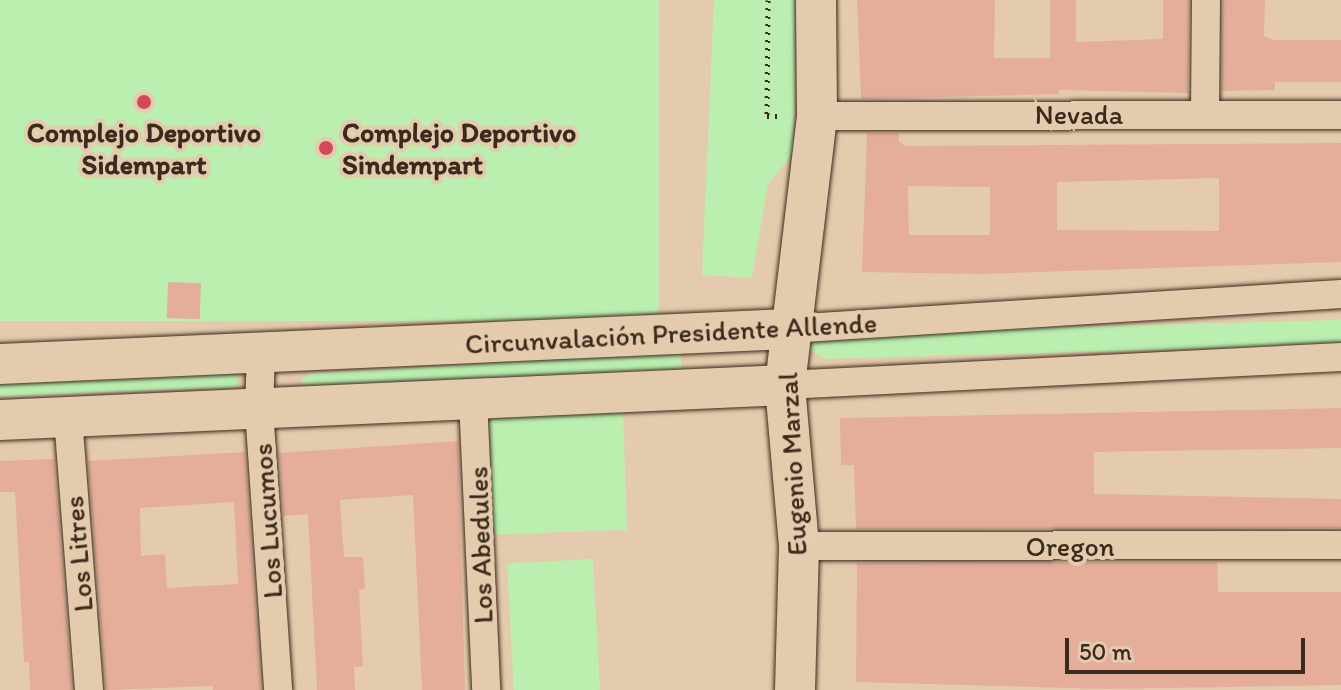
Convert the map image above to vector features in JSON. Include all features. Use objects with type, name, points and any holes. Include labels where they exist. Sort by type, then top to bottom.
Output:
[{"type":"main road","name":"Eugenio Marzal","points":[[795,690],[799,546],[785,385],[788,329],[817,116],[816,0]]},
{"type":"main road","name":"Circunvalación Presidente Allende","points":[[0,364],[788,329]]},
{"type":"main road","name":"Circunvalación Presidente Allende","points":[[0,420],[785,385]]},
{"type":"street","points":[[1205,113],[1206,0]]},
{"type":"street","name":"Nevada","points":[[817,116],[1341,115]]},
{"type":"street","name":"Circunvalación Presidente Allende","points":[[788,329],[1341,294]]},
{"type":"street","name":"Los Lucumos","points":[[261,352],[259,409],[278,690]]},
{"type":"street","name":"Circunvalación Presidente Allende","points":[[785,385],[1341,357]]},
{"type":"street","name":"Los Abedules","points":[[473,399],[486,690]]},
{"type":"street","name":"Los Litres","points":[[68,417],[89,690]]},
{"type":"street","name":"Oregon","points":[[799,546],[1341,545]]},
{"type":"path","points":[[768,0],[767,116],[817,116]]},
{"type":"green space","name":"Complejo Deportivo Sindempart","points":[[0,0],[659,0],[659,321],[0,321]]},
{"type":"green space","points":[[714,0],[797,0],[793,154],[768,184],[752,278],[702,275]]},
{"type":"green space","points":[[1341,320],[1341,345],[824,359],[811,351],[810,341],[821,333]]},
{"type":"green space","points":[[681,352],[681,374],[303,387],[302,379],[308,374]]},
{"type":"green space","points":[[239,372],[237,387],[0,396],[0,376]]},
{"type":"green space","points":[[623,413],[627,530],[490,535],[486,418]]},
{"type":"green space","points":[[593,559],[600,690],[514,690],[507,564]]},
{"type":"building","points":[[857,0],[995,0],[994,58],[1050,58],[1050,0],[1076,0],[1076,42],[1163,39],[1163,0],[1189,0],[1188,93],[1059,90],[1059,94],[861,99]]},
{"type":"building","points":[[1223,0],[1265,0],[1264,36],[1274,40],[1341,40],[1341,82],[1275,82],[1275,90],[1222,91]]},
{"type":"building","points":[[867,133],[899,133],[899,142],[906,146],[1341,143],[1341,262],[982,274],[862,272]],"holes":[[[1219,178],[1219,231],[1057,230],[1057,182]],[[908,186],[990,187],[990,235],[909,235]]]},
{"type":"building","points":[[168,282],[201,283],[200,319],[167,318]]},
{"type":"building","points":[[1341,408],[1341,448],[1094,452],[1094,494],[1341,499],[1341,528],[856,529],[854,465],[841,465],[840,418]]},
{"type":"building","points":[[458,441],[465,690],[422,690],[413,495],[340,500],[344,557],[363,557],[365,589],[359,590],[363,666],[354,667],[355,690],[317,690],[308,514],[283,516],[279,453]]},
{"type":"building","points":[[245,452],[261,690],[213,690],[213,686],[106,690],[88,461]],"holes":[[[234,502],[238,584],[167,588],[165,554],[141,556],[140,508]]]},
{"type":"building","points":[[54,459],[72,690],[30,690],[29,662],[24,662],[15,492],[0,492],[0,461]]},
{"type":"building","points":[[1217,562],[1218,592],[1341,592],[1341,685],[1104,689],[856,682],[857,563]]},
{"type":"place","name":"Complejo Deportivo Sidempart","points":[[144,102]]},
{"type":"place","name":"Complejo Deportivo Sindempart","points":[[326,148]]}]
